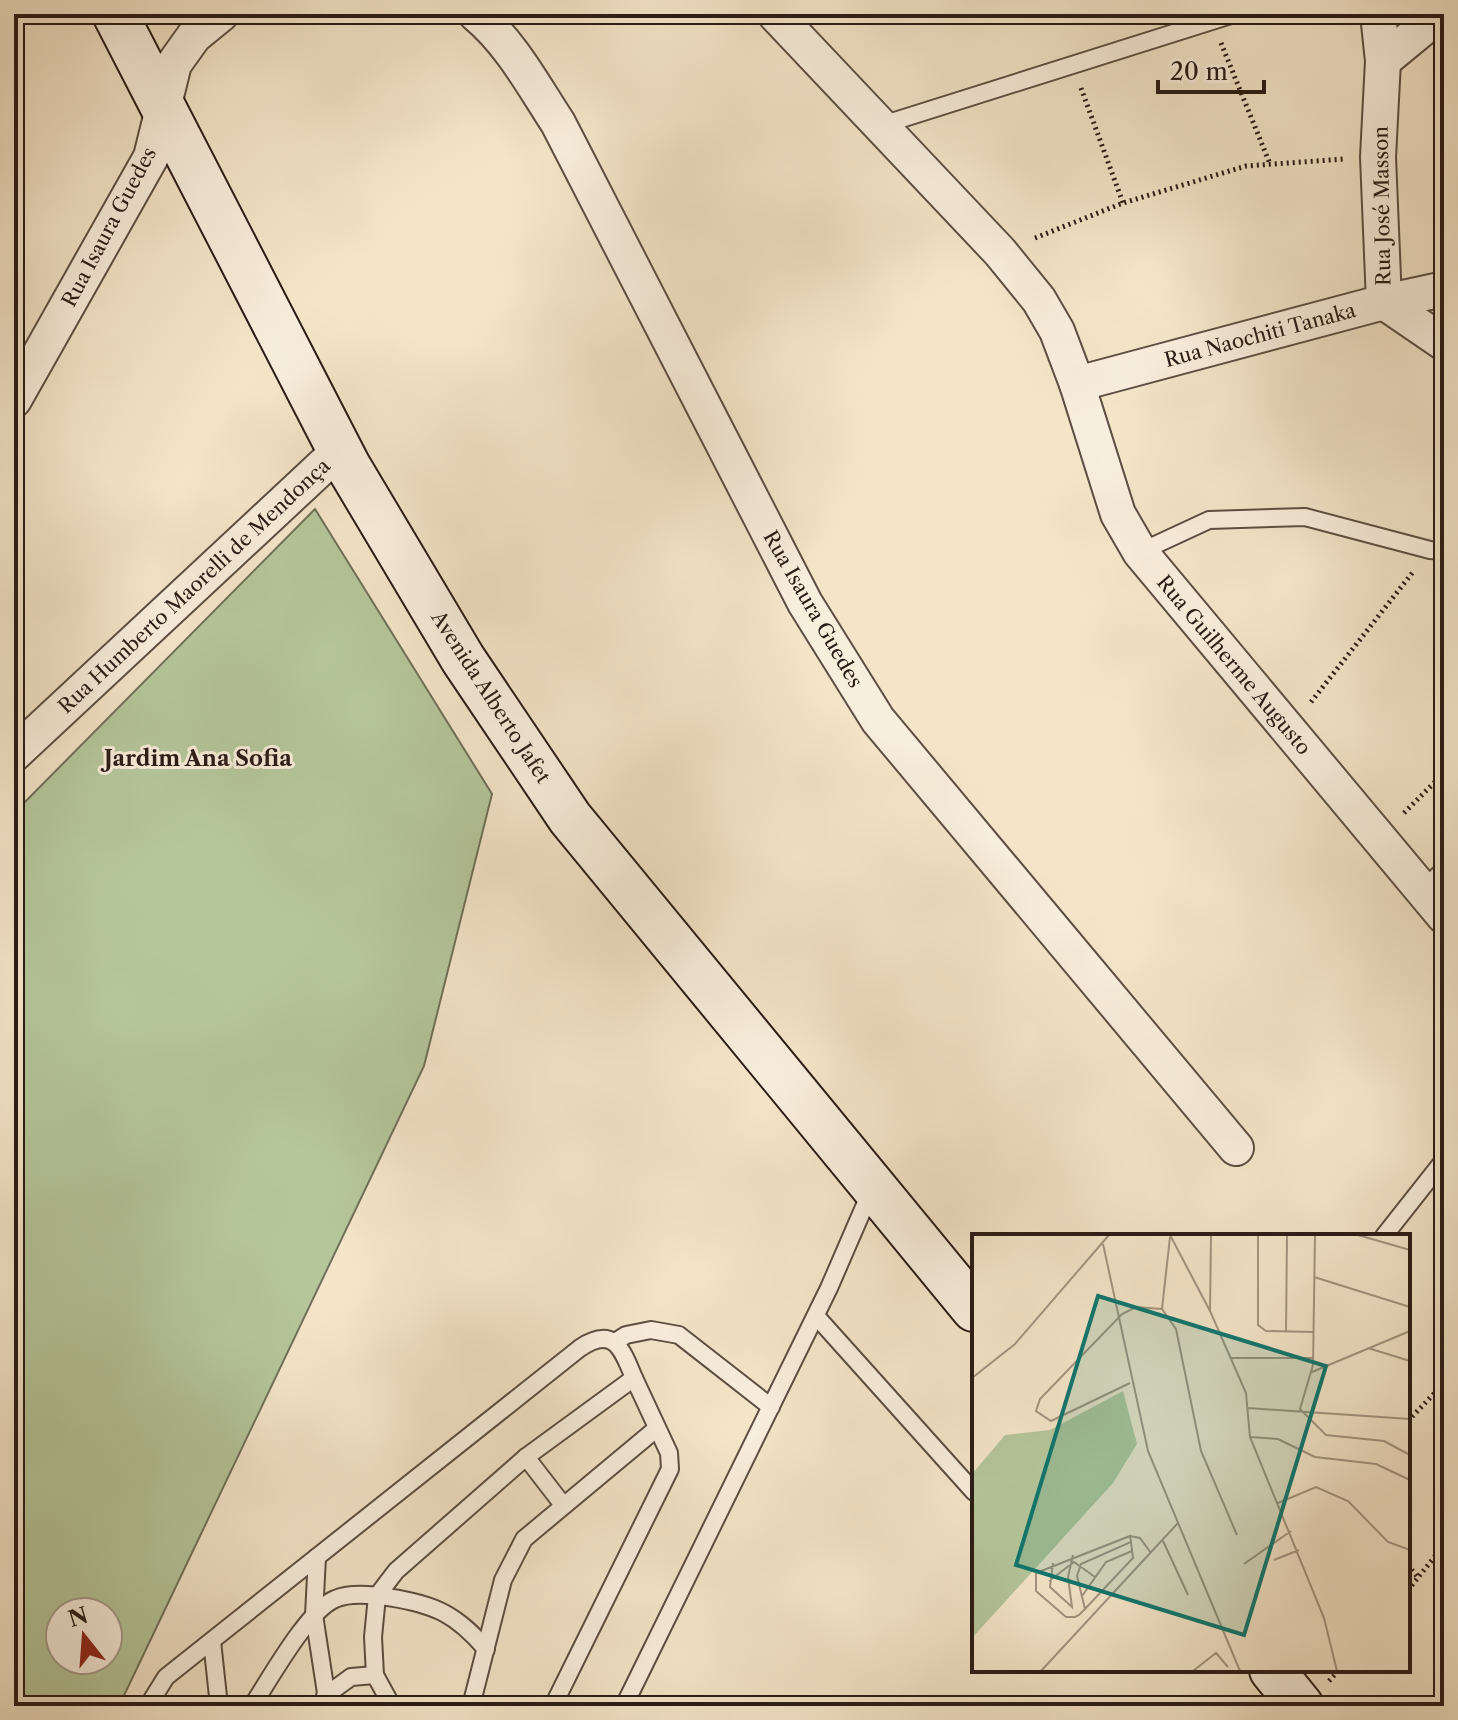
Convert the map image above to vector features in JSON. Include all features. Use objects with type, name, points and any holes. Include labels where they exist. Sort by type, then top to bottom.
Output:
[{"type":"street","name":"Avenida Alberto Jafet","points":[[115,14],[340,450],[463,659],[570,818],[972,1307]]},
{"type":"street","name":"Rua Isaura Guedes","points":[[14,400],[151,157],[174,64],[194,36],[221,14]]},
{"type":"street","name":"Rua Isaura Guedes","points":[[476,14],[513,53],[558,123],[805,603],[878,720],[1236,1148]]},
{"type":"street","name":"Rua Guilherme Augusto","points":[[775,14],[1000,252],[1039,300],[1057,331],[1077,384],[1118,514],[1140,552],[1380,836],[1433,880],[1444,916]]},
{"type":"street","name":"Rua José Masson","points":[[1378,14],[1383,61],[1378,157],[1384,302]]},
{"type":"street","points":[[1383,61],[1440,14]]},
{"type":"street","name":"Rua Naochiti Tanaka","points":[[1077,384],[1384,302],[1444,289]]},
{"type":"street","points":[[1384,302],[1444,343]]},
{"type":"street","name":"Rua Humberto Maorelli de Mendonça","points":[[14,754],[340,450]]},
{"type":"street","points":[[1274,1672],[1301,1706]]},
{"type":"lane","points":[[882,125],[1234,14]]},
{"type":"lane","points":[[1140,552],[1209,520],[1305,517],[1437,550]]},
{"type":"lane","points":[[1386,1234],[1444,1160]]},
{"type":"lane","points":[[624,1706],[816,1316],[873,1186]]},
{"type":"lane","points":[[816,1316],[972,1490]]},
{"type":"lane","points":[[615,1342],[626,1335],[651,1330],[679,1335],[771,1407]]},
{"type":"lane","points":[[148,1706],[166,1677],[580,1348],[592,1340],[605,1338],[615,1342],[623,1351],[669,1453],[670,1469],[553,1706]]},
{"type":"lane","points":[[392,1706],[375,1675],[373,1637],[377,1596],[396,1571],[526,1457],[634,1378]]},
{"type":"lane","points":[[476,1703],[503,1580],[524,1539],[656,1429]]},
{"type":"lane","points":[[526,1457],[563,1505]]},
{"type":"lane","points":[[317,1557],[314,1615],[326,1701]]},
{"type":"lane","points":[[252,1706],[314,1615],[335,1598],[377,1596],[409,1601],[442,1612],[469,1629],[486,1649]]},
{"type":"lane","points":[[212,1641],[219,1706]]},
{"type":"lane","points":[[326,1701],[351,1677],[375,1675]]},
{"type":"path","points":[[1212,20],[1270,164]]},
{"type":"path","points":[[1073,64],[1123,203]]},
{"type":"path","points":[[1000,252],[1123,203],[1246,166],[1378,157]]},
{"type":"path","points":[[1289,732],[1359,638],[1437,550]]},
{"type":"path","points":[[1380,836],[1444,773]]},
{"type":"path","points":[[1410,1419],[1444,1383]]},
{"type":"path","points":[[1410,1588],[1444,1545]]},
{"type":"path","points":[[1410,1568],[1418,1578]]},
{"type":"green space","points":[[315,509],[492,794],[424,1066],[119,1706],[14,1706],[14,813]]},
{"type":"district","name":"Jardim Ana Sofia","points":[[198,758]]}]
